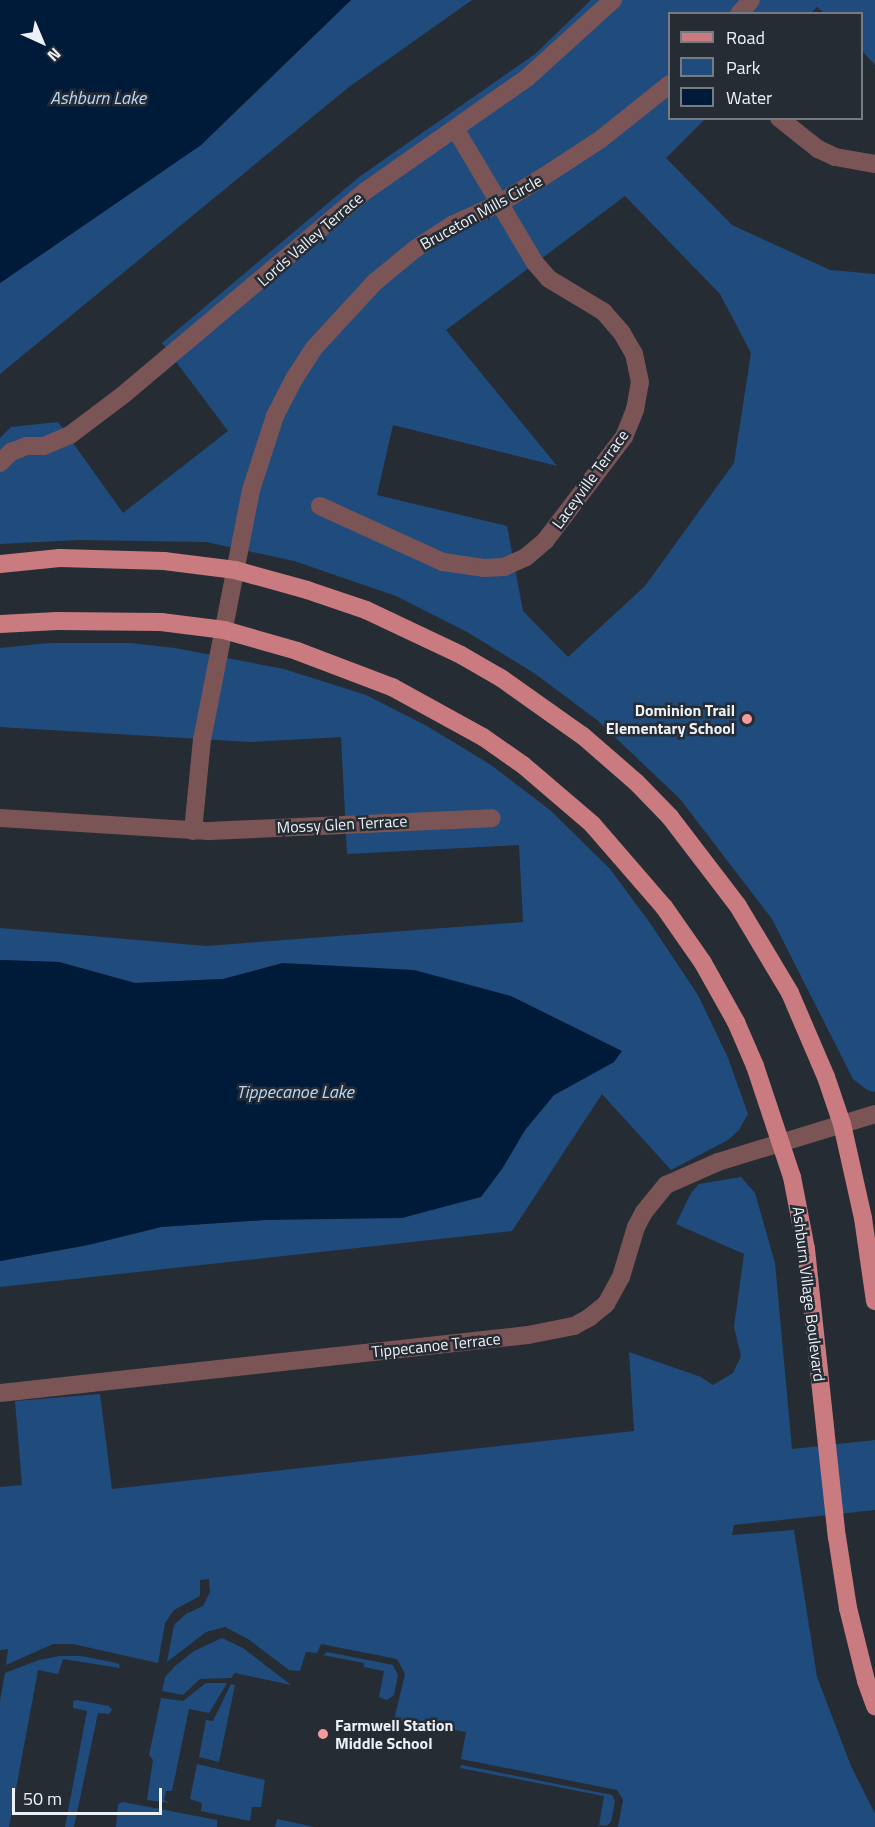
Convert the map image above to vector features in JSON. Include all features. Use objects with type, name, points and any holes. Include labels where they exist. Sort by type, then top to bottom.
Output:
[{"type":"main road","points":[[0,564],[60,558],[115,558],[235,570],[366,609],[461,655],[501,678],[551,713],[636,782],[670,817],[701,856],[764,949],[790,993],[807,1030],[842,1124],[863,1218],[875,1301]]},
{"type":"main road","name":"Ashburn Village Boulevard","points":[[0,624],[57,621],[161,622],[224,630],[297,651],[392,687],[483,737],[563,798],[625,860],[663,907],[703,963],[736,1022],[782,1141],[792,1177],[806,1249],[837,1537],[848,1608],[866,1681],[875,1706]]},
{"type":"street","name":"Lords Valley Terrace","points":[[0,463],[11,452],[27,446],[44,446],[70,435],[188,344],[364,192],[404,162],[456,130],[528,77],[613,0]]},
{"type":"street","points":[[742,12],[751,0]]},
{"type":"street","name":"Bruceton Mills Circle","points":[[224,630],[251,490],[262,453],[294,379],[314,348],[375,282],[415,249],[452,225],[500,203],[601,139],[668,85]]},
{"type":"street","points":[[781,120],[802,139],[826,153],[875,164]]},
{"type":"street","name":"Laceyville Terrace","points":[[320,506],[443,562],[484,568],[504,567],[526,557],[545,541],[624,437],[635,410],[640,382],[634,354],[622,333],[604,312],[549,279],[535,263],[456,130]]},
{"type":"street","points":[[193,831],[202,740],[224,630]]},
{"type":"street","name":"Mossy Glen Terrace","points":[[0,818],[193,831],[492,818]]},
{"type":"street","points":[[782,1141],[875,1114]]},
{"type":"street","name":"Tippecanoe Terrace","points":[[0,1393],[546,1333],[574,1326],[606,1304],[621,1277],[640,1220],[666,1185],[718,1162],[782,1141]]},
{"type":"green space","points":[[351,0],[472,0],[349,87],[0,374],[0,283],[201,145]]},
{"type":"green space","points":[[591,0],[875,0],[875,65],[863,52],[863,12],[823,12],[817,7],[812,12],[668,12],[668,120],[704,120],[666,158],[732,225],[830,270],[875,274],[875,1092],[867,1090],[853,1079],[772,919],[680,799],[597,720],[534,673],[467,632],[396,596],[294,561],[206,542],[80,540],[0,544],[0,438],[11,427],[58,422],[123,513],[228,431],[162,343],[359,177],[535,54]],"holes":[[[625,196],[720,294],[751,353],[734,463],[645,586],[568,657],[523,611],[507,526],[377,495],[393,425],[557,466],[446,330]]]},
{"type":"green space","points":[[49,643],[130,643],[175,648],[284,669],[366,695],[427,726],[491,765],[550,810],[610,869],[650,923],[698,995],[728,1058],[748,1114],[739,1130],[728,1140],[671,1170],[602,1094],[512,1231],[0,1287],[0,1261],[88,1245],[161,1227],[264,1220],[502,1169],[525,1130],[554,1095],[614,1062],[283,963],[223,979],[135,983],[59,962],[0,960],[0,928],[206,946],[523,922],[519,845],[347,854],[341,737],[250,742],[0,727],[0,648]]},
{"type":"green space","points":[[741,1177],[755,1193],[775,1263],[792,1449],[875,1440],[875,1510],[734,1525],[732,1535],[794,1530],[817,1677],[851,1766],[875,1814],[875,1827],[618,1827],[623,1800],[617,1790],[461,1759],[466,1732],[394,1720],[405,1674],[397,1659],[321,1644],[317,1653],[306,1652],[300,1671],[289,1670],[248,1639],[225,1627],[206,1632],[167,1662],[174,1625],[186,1614],[203,1606],[210,1592],[209,1579],[200,1580],[200,1596],[174,1610],[165,1623],[158,1663],[73,1644],[53,1644],[6,1665],[8,1649],[0,1650],[0,1487],[22,1485],[15,1401],[100,1394],[112,1489],[634,1431],[629,1352],[701,1377],[713,1385],[733,1373],[741,1356],[734,1327],[744,1254],[676,1224],[691,1193],[699,1184]]},
{"type":"green space","points":[[222,1638],[243,1648],[291,1685],[235,1673],[231,1678],[200,1679],[183,1695],[162,1691],[165,1677],[175,1666],[194,1651]]},
{"type":"green space","points":[[327,1652],[393,1665],[398,1675],[394,1695],[387,1700],[379,1697],[384,1671],[364,1667],[364,1663],[323,1655]]},
{"type":"green space","points":[[60,1656],[81,1656],[112,1662],[119,1664],[120,1668],[63,1659],[58,1674],[38,1670],[9,1827],[0,1827],[0,1701],[5,1673],[39,1660]]},
{"type":"green space","points":[[206,1683],[227,1683],[209,1713],[189,1709],[172,1791],[166,1791],[164,1800],[169,1803],[147,1800],[153,1760],[149,1755],[161,1698],[183,1701]]},
{"type":"green space","points":[[231,1684],[235,1685],[219,1762],[199,1757],[206,1720],[213,1721]]},
{"type":"green space","points":[[73,1701],[109,1706],[112,1710],[109,1714],[98,1713],[74,1827],[65,1827],[87,1711],[73,1708]]},
{"type":"green space","points":[[197,1764],[265,1780],[261,1807],[252,1807],[250,1821],[201,1811],[202,1803],[190,1799]]},
{"type":"green space","points":[[461,1765],[612,1795],[615,1801],[611,1822],[606,1826],[599,1825],[604,1796],[460,1768]]},
{"type":"green space","points":[[123,1802],[217,1820],[217,1827],[116,1827],[118,1804]]},
{"type":"green space","points":[[277,1819],[315,1827],[275,1827]]},
{"type":"water","name":"Ashburn Lake","points":[[0,0],[351,0],[201,145],[0,283]]},
{"type":"water","name":"Tippecanoe Lake","points":[[0,960],[59,962],[135,983],[223,979],[283,963],[414,970],[511,996],[622,1051],[614,1062],[554,1095],[525,1130],[502,1169],[481,1197],[402,1218],[264,1220],[161,1227],[88,1245],[0,1261]]},
{"type":"place","name":"Dominion Trail Elementary School","points":[[747,719]]},
{"type":"place","name":"Farmwell Station Middle School","points":[[323,1734]]}]
